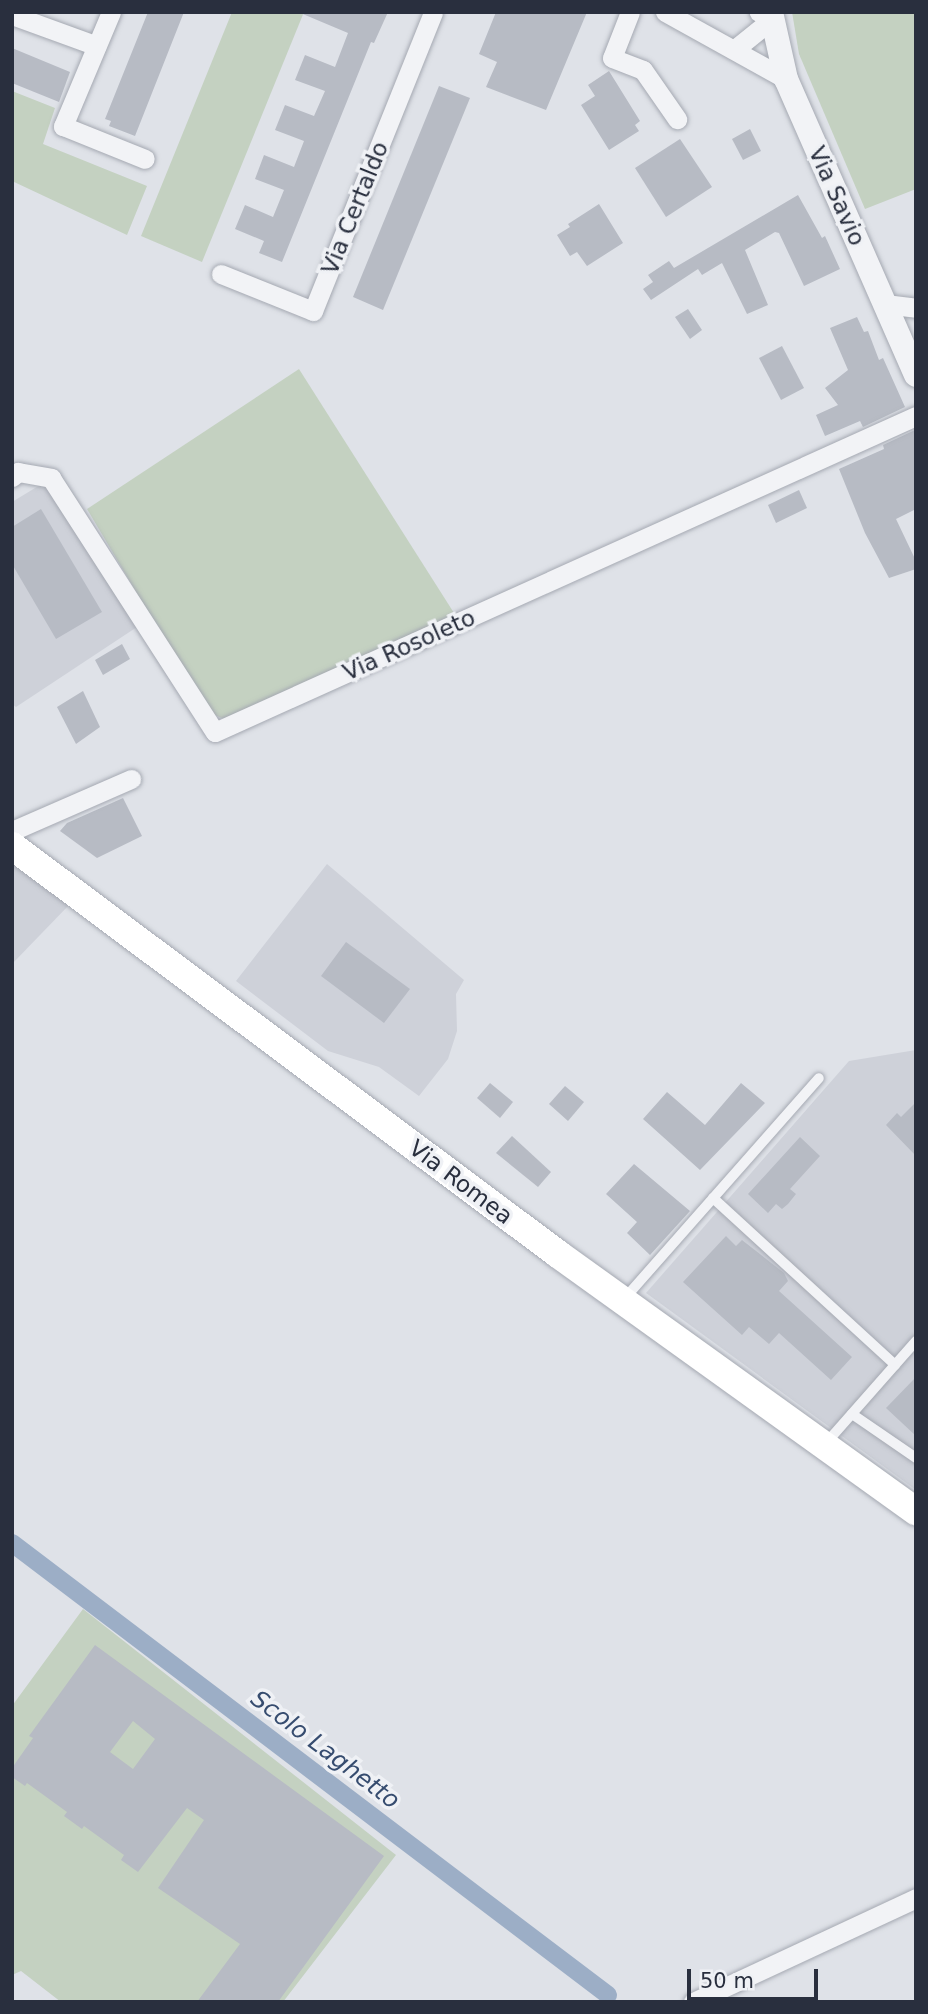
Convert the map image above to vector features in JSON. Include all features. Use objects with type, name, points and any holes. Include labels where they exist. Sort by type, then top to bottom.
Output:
[{"type":"main road","name":"Via Romea","points":[[12,846],[622,1301],[916,1511]]},
{"type":"street","points":[[111,12],[63,126],[145,159]]},
{"type":"street","name":"Via Certaldo","points":[[221,274],[313,311],[433,12]]},
{"type":"street","points":[[630,12],[612,58],[643,71],[677,119]]},
{"type":"street","points":[[678,14],[786,79]]},
{"type":"street","points":[[12,15],[97,46]]},
{"type":"street","points":[[735,49],[767,15]]},
{"type":"street","name":"Via Savio","points":[[767,15],[786,79],[916,375]]},
{"type":"street","points":[[885,304],[916,308]]},
{"type":"street","name":"Via Rosoleto","points":[[12,477],[18,471],[51,478],[215,732],[916,416]]},
{"type":"street","points":[[12,831],[131,779]]},
{"type":"street","points":[[693,2002],[724,1995],[916,1898]]},
{"type":"lane","points":[[622,1301],[819,1078]]},
{"type":"lane","points":[[713,1198],[895,1365]]},
{"type":"lane","points":[[825,1446],[916,1341]]},
{"type":"lane","points":[[852,1414],[916,1458]]},
{"type":"shaded area","points":[[45,482],[137,627],[16,707],[12,704],[12,502]]},
{"type":"shaded area","points":[[12,862],[70,904],[12,964]]},
{"type":"shaded area","points":[[327,864],[464,980],[456,994],[457,1031],[448,1059],[419,1096],[379,1067],[328,1051],[236,981]]},
{"type":"shaded area","points":[[916,1050],[916,1490],[646,1293],[849,1061]]},
{"type":"green space","points":[[232,12],[304,12],[202,262],[141,236]]},
{"type":"green space","points":[[792,12],[916,12],[916,189],[865,209],[799,54]]},
{"type":"green space","points":[[12,91],[55,108],[43,144],[147,186],[127,235],[12,181]]},
{"type":"green space","points":[[299,369],[454,613],[379,657],[227,720],[207,712],[87,509]]},
{"type":"green space","points":[[83,1609],[396,1855],[283,2002],[61,2002],[21,1971],[12,1975],[12,1706]]},
{"type":"building","points":[[148,12],[184,12],[135,136],[109,126],[111,121],[105,119]]},
{"type":"building","points":[[298,12],[388,12],[374,43],[371,42],[282,262],[259,253],[264,241],[235,229],[245,205],[273,217],[284,190],[255,179],[264,155],[294,167],[304,141],[275,130],[285,105],[314,116],[325,91],[295,80],[305,55],[335,67],[348,33]]},
{"type":"building","points":[[496,12],[587,12],[546,110],[486,87],[497,62],[479,54]]},
{"type":"building","points":[[12,48],[70,72],[59,102],[12,83]]},
{"type":"building","points":[[609,71],[640,121],[635,125],[639,131],[609,150],[581,105],[595,96],[588,85]]},
{"type":"building","points":[[439,86],[470,98],[383,310],[353,297]]},
{"type":"building","points":[[750,129],[761,151],[743,160],[732,139]]},
{"type":"building","points":[[680,139],[712,187],[666,217],[635,168]]},
{"type":"building","points":[[798,195],[822,238],[825,236],[840,269],[804,286],[779,233],[775,232],[745,250],[768,305],[747,314],[722,263],[702,275],[698,269],[651,300],[643,289],[653,282],[648,275],[669,261],[674,268]]},
{"type":"building","points":[[599,204],[623,243],[587,266],[577,252],[570,256],[557,235],[570,227],[568,224]]},
{"type":"building","points":[[688,309],[702,330],[690,339],[675,317]]},
{"type":"building","points":[[857,317],[864,332],[868,331],[879,360],[883,358],[905,407],[863,427],[860,421],[825,436],[816,415],[838,405],[825,388],[848,370],[830,328]]},
{"type":"building","points":[[782,346],[804,388],[781,400],[759,358]]},
{"type":"building","points":[[915,430],[916,509],[896,519],[916,561],[916,569],[889,578],[865,533],[839,469],[884,449],[883,445]]},
{"type":"building","points":[[799,490],[807,508],[776,523],[768,505]]},
{"type":"building","points":[[41,509],[102,612],[56,639],[12,564],[12,527]]},
{"type":"building","points":[[122,644],[130,659],[103,675],[95,660]]},
{"type":"building","points":[[83,691],[100,727],[76,744],[57,707]]},
{"type":"building","points":[[123,798],[142,836],[97,858],[60,831],[67,823]]},
{"type":"building","points":[[346,942],[410,989],[384,1023],[321,976]]},
{"type":"building","points":[[490,1083],[513,1102],[500,1118],[477,1098]]},
{"type":"building","points":[[741,1083],[765,1103],[700,1170],[643,1119],[667,1092],[705,1125]]},
{"type":"building","points":[[565,1086],[584,1102],[568,1121],[549,1104]]},
{"type":"building","points":[[916,1102],[916,1156],[886,1125],[897,1113],[901,1117]]},
{"type":"building","points":[[512,1136],[551,1172],[538,1187],[496,1153]]},
{"type":"building","points":[[800,1137],[820,1156],[790,1189],[796,1194],[788,1204],[782,1209],[776,1204],[768,1213],[748,1194]]},
{"type":"building","points":[[634,1164],[690,1211],[650,1255],[627,1233],[637,1222],[606,1194]]},
{"type":"building","points":[[726,1236],[736,1246],[742,1240],[784,1273],[788,1281],[779,1291],[852,1357],[831,1380],[779,1333],[769,1344],[749,1327],[742,1335],[683,1282]]},
{"type":"building","points":[[916,1377],[916,1436],[886,1408]]},
{"type":"building","points":[[95,1645],[384,1856],[278,2002],[197,2002],[240,1944],[158,1888],[204,1820],[187,1808],[138,1872],[121,1860],[124,1855],[84,1826],[82,1829],[64,1816],[67,1812],[27,1783],[25,1786],[12,1777],[12,1768],[33,1738],[29,1736]],"holes":[[[133,1721],[155,1739],[133,1769],[110,1752]]]},
{"type":"waterway","name":"Scolo Laghetto","points":[[12,1543],[608,1995]]}]
